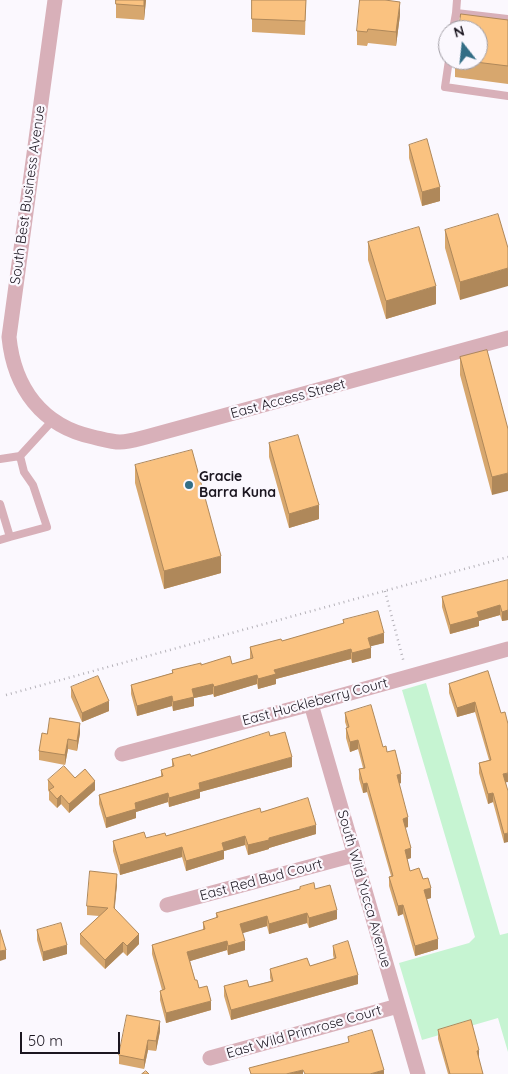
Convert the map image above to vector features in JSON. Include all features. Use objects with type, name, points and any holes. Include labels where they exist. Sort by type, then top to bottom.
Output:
[{"type":"street","name":"South Best Business Avenue","points":[[55,0],[9,336],[11,353],[21,384],[30,398],[53,420],[67,429]]},
{"type":"street","name":"East Access Street","points":[[67,429],[82,435],[119,442],[146,438],[508,338]]},
{"type":"street","name":"East Huckleberry Court","points":[[122,754],[508,649]]},
{"type":"street","name":"South Wild Yucca Avenue","points":[[311,704],[418,1074]]},
{"type":"street","name":"East Red Bud Court","points":[[167,905],[354,855]]},
{"type":"street","name":"East Wild Primrose Court","points":[[210,1058],[398,1006]]},
{"type":"lane","points":[[455,20],[457,0]]},
{"type":"lane","points":[[456,12],[508,19]]},
{"type":"lane","points":[[448,70],[445,87],[508,96]]},
{"type":"lane","points":[[0,459],[20,456],[53,420]]},
{"type":"lane","points":[[0,540],[47,527],[33,485],[24,472],[20,456]]},
{"type":"lane","points":[[0,504],[10,537]]},
{"type":"path","points":[[6,695],[508,557]]},
{"type":"path","points":[[385,591],[404,665]]},
{"type":"green space","points":[[426,683],[500,935],[508,933],[508,1052],[498,1018],[422,1040],[399,963],[469,943],[475,937],[402,690]]},
{"type":"building","points":[[116,0],[144,0],[144,6],[116,4]]},
{"type":"building","points":[[252,0],[306,0],[305,21],[252,19]]},
{"type":"building","points":[[360,0],[400,2],[396,32],[368,29],[367,32],[357,31]]},
{"type":"building","points":[[461,14],[508,20],[508,66],[488,64],[488,20],[460,20]]},
{"type":"building","points":[[427,139],[440,187],[422,192],[409,145]]},
{"type":"building","points":[[498,214],[508,248],[508,268],[460,282],[445,230]]},
{"type":"building","points":[[419,227],[436,286],[386,301],[368,242]]},
{"type":"building","points":[[487,350],[508,429],[508,473],[492,477],[460,357]]},
{"type":"building","points":[[298,435],[319,505],[289,514],[269,443]]},
{"type":"building","points":[[192,450],[221,556],[164,571],[135,465]]},
{"type":"building","points":[[508,580],[508,610],[502,612],[500,605],[477,612],[479,617],[450,625],[442,597]]},
{"type":"building","points":[[378,611],[384,633],[368,638],[371,648],[352,653],[351,649],[274,670],[276,674],[258,679],[257,675],[214,687],[213,684],[192,689],[194,697],[173,702],[172,696],[137,706],[131,685],[173,673],[172,670],[201,663],[201,665],[230,656],[232,664],[253,658],[250,647],[281,639],[282,641],[344,623],[343,620]]},
{"type":"building","points":[[488,671],[501,713],[505,712],[508,724],[508,773],[503,774],[508,791],[508,833],[504,834],[493,793],[488,794],[479,763],[491,760],[475,702],[457,708],[449,684]]},
{"type":"building","points":[[98,676],[109,701],[82,713],[71,687]]},
{"type":"building","points":[[371,705],[383,747],[386,746],[387,752],[395,750],[401,774],[397,775],[408,817],[403,819],[411,848],[405,850],[410,871],[419,868],[423,879],[428,878],[431,888],[424,890],[438,939],[415,946],[403,905],[398,906],[389,877],[393,876],[367,783],[363,784],[359,769],[365,768],[358,740],[350,742],[346,728],[349,727],[345,713]]},
{"type":"building","points":[[50,718],[80,723],[77,741],[68,739],[65,755],[39,751],[42,733],[47,734]]},
{"type":"building","points":[[269,732],[270,736],[285,732],[292,757],[199,783],[200,789],[169,798],[168,793],[135,803],[136,809],[106,818],[99,795],[163,776],[161,770],[174,766],[172,759],[190,754],[191,756]]},
{"type":"building","points":[[64,766],[75,778],[85,769],[95,781],[69,804],[61,795],[57,799],[49,790],[54,787],[48,780]]},
{"type":"building","points":[[308,798],[316,825],[248,845],[245,836],[222,843],[224,850],[186,861],[182,847],[120,865],[113,841],[144,832],[146,838],[165,833],[166,836],[260,808],[261,812]]},
{"type":"building","points":[[90,871],[117,874],[114,908],[139,934],[127,946],[123,942],[105,960],[80,934],[108,908],[87,906]]},
{"type":"building","points":[[314,883],[315,889],[330,885],[337,910],[309,918],[307,913],[269,924],[267,916],[240,924],[245,941],[228,946],[227,941],[187,952],[195,980],[197,980],[199,988],[207,986],[211,1001],[166,1013],[160,991],[165,989],[152,945],[205,929],[203,922],[218,917],[216,913],[300,889],[300,887]]},
{"type":"building","points":[[61,923],[67,945],[43,952],[37,930]]},
{"type":"building","points":[[0,930],[6,950],[0,951]]},
{"type":"building","points":[[348,941],[358,975],[231,1010],[224,986],[247,980],[249,987],[273,981],[270,969],[307,958],[310,966],[336,958],[333,946]]},
{"type":"building","points":[[127,1015],[160,1021],[156,1041],[148,1040],[144,1060],[119,1055]]},
{"type":"building","points":[[471,1020],[483,1074],[450,1074],[438,1030]]},
{"type":"building","points":[[372,1030],[384,1070],[370,1074],[305,1074],[303,1070],[286,1074],[251,1074],[249,1068],[349,1042],[348,1037]]},
{"type":"place","name":"Gracie Barra Kuna","points":[[189,485]]}]
